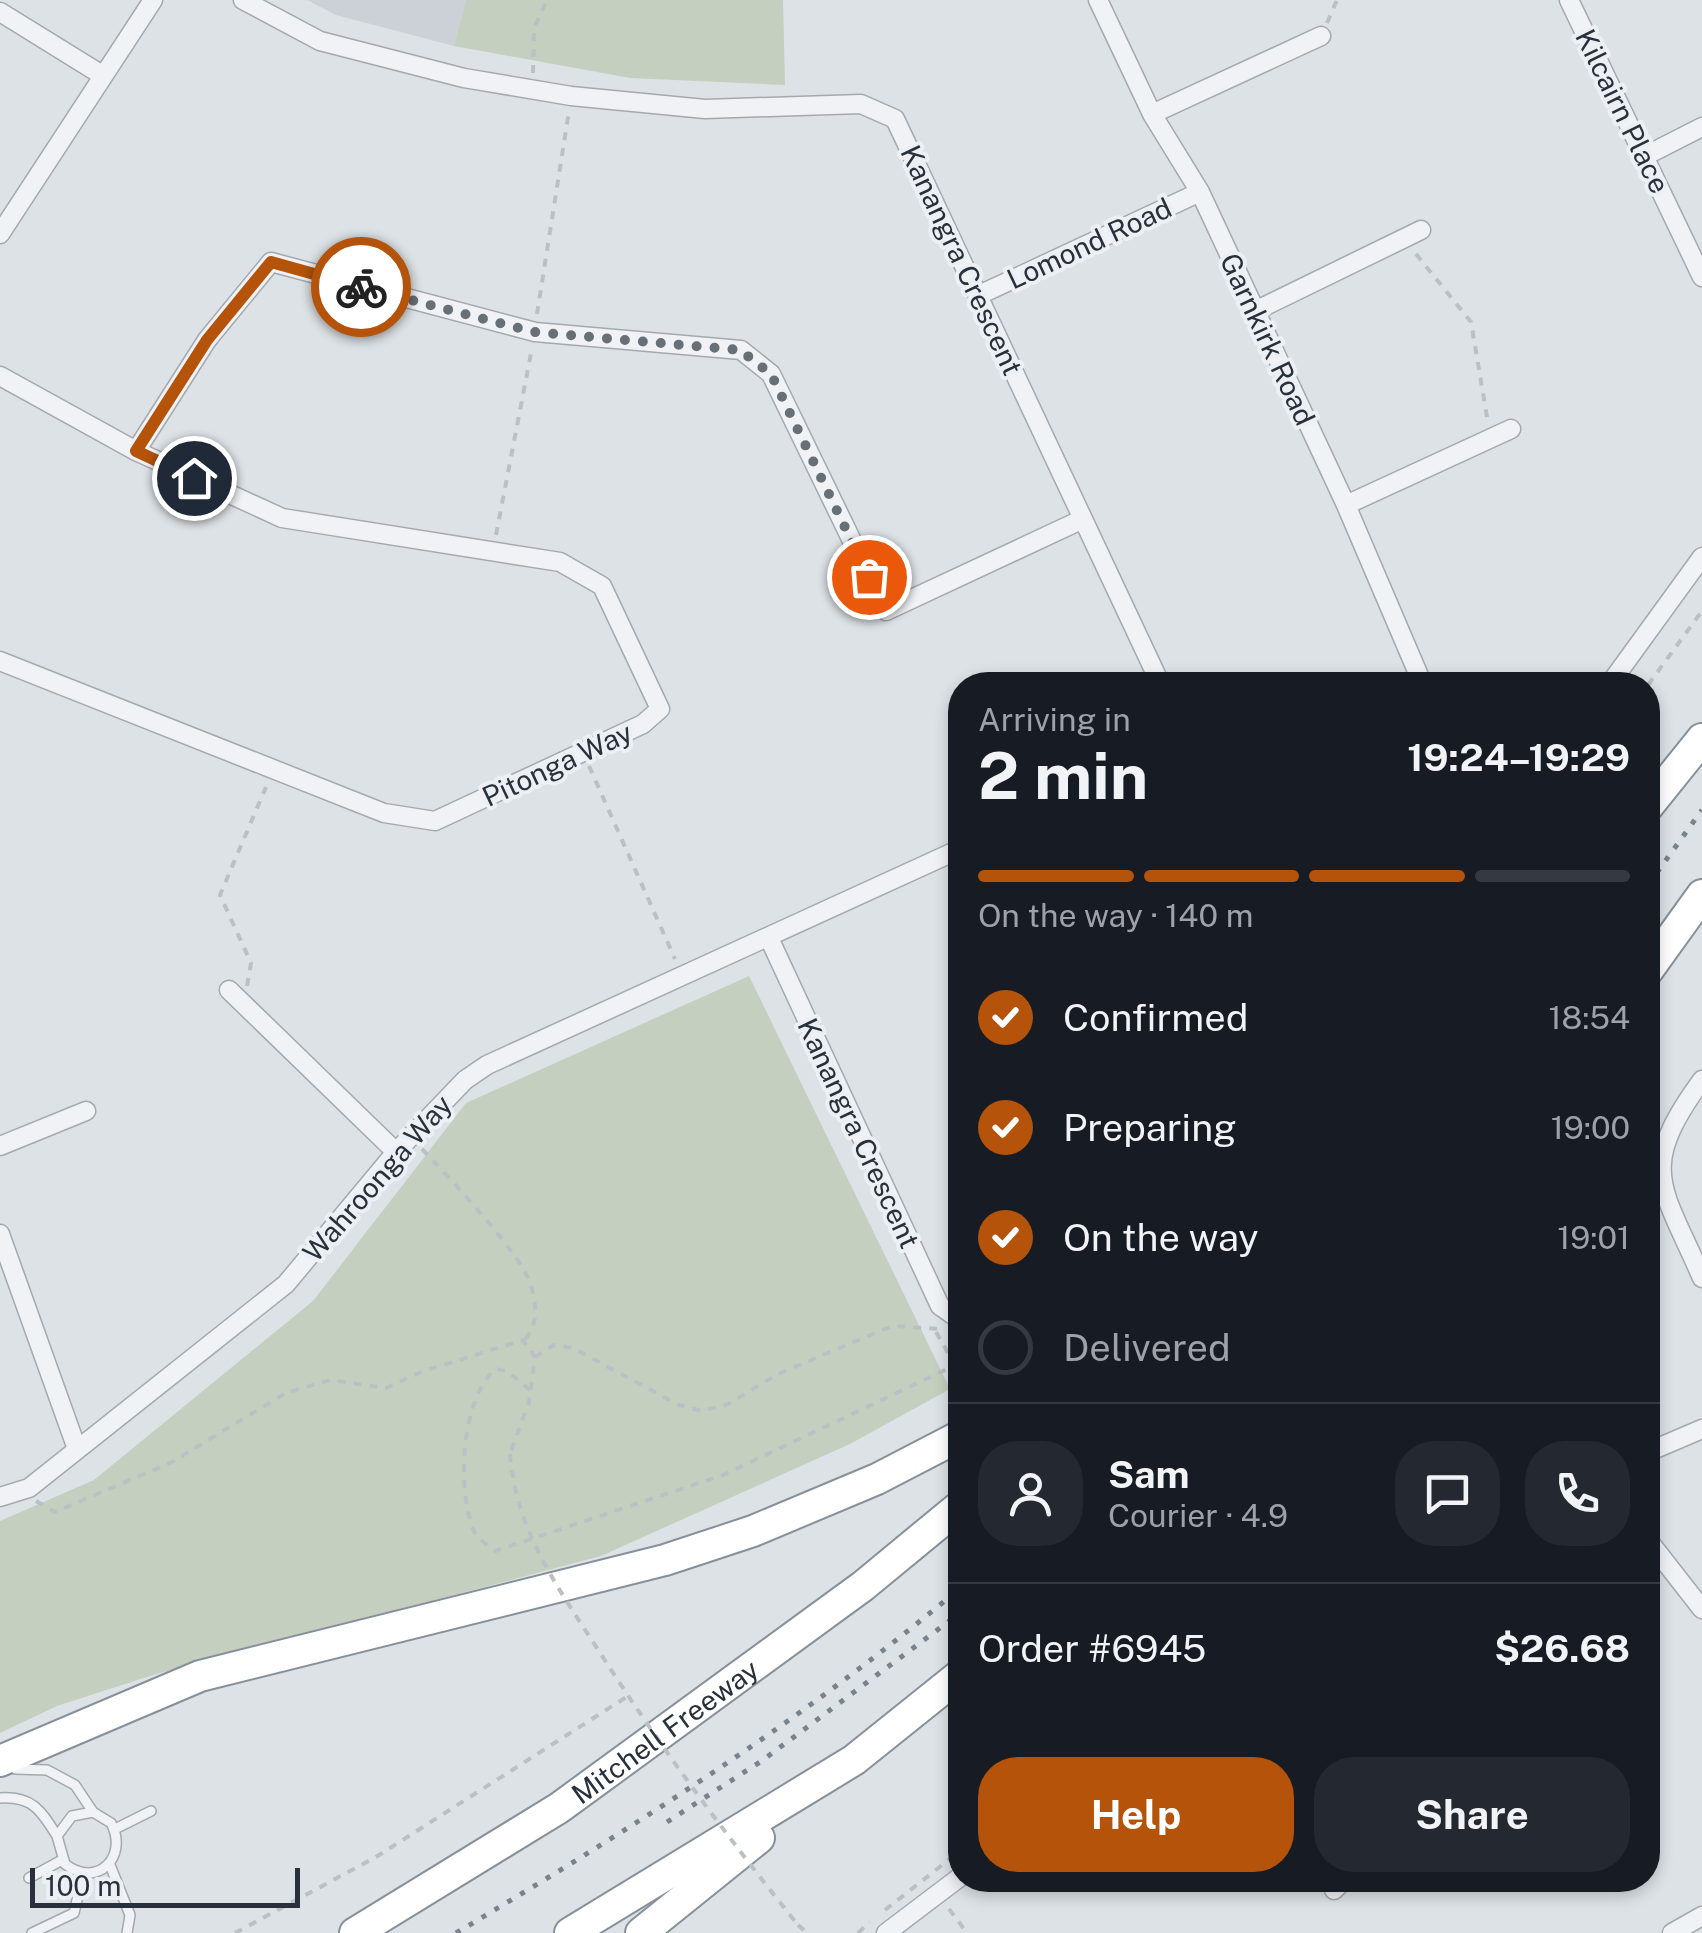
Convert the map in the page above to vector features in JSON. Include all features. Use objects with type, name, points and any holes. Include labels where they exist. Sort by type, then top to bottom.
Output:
[{"type":"highway","points":[[1660,791],[1702,739]]},
{"type":"highway","points":[[1660,954],[1702,896]]},
{"type":"highway","points":[[0,1762],[200,1676],[646,1565],[735,1536],[862,1486],[948,1442]]},
{"type":"highway","name":"Mitchell Freeway","points":[[356,1933],[559,1808],[864,1586],[948,1516]]},
{"type":"highway","points":[[641,1933],[948,1685]]},
{"type":"highway","points":[[570,1933],[854,1760]]},
{"type":"street","points":[[0,234],[153,0]]},
{"type":"street","name":"Kanangra Crescent","points":[[243,0],[320,41],[464,78],[571,96],[704,109],[861,104],[895,119],[1155,672]]},
{"type":"street","name":"Garnkirk Road","points":[[1098,0],[1152,114],[1200,192],[1346,505],[1417,672]]},
{"type":"street","name":"Kilcairn Place","points":[[1569,0],[1702,277]]},
{"type":"street","points":[[0,12],[102,75]]},
{"type":"street","points":[[1152,114],[1321,36]]},
{"type":"street","points":[[1645,156],[1702,126]]},
{"type":"street","name":"Lomond Road","points":[[979,294],[1200,192]]},
{"type":"street","points":[[1255,310],[1422,230]]},
{"type":"street","points":[[136,451],[207,340],[271,262],[534,332],[740,350],[771,374],[886,611],[1083,519]]},
{"type":"street","name":"Pitonga Way","points":[[0,376],[136,451],[282,518],[560,562],[602,586],[660,709],[643,724],[435,821],[384,813],[0,661]]},
{"type":"street","points":[[1346,505],[1511,429]]},
{"type":"street","points":[[1618,672],[1702,557]]},
{"type":"street","name":"Wahroonga Way","points":[[0,1497],[29,1488],[286,1284],[410,1136],[453,1089],[487,1064],[948,855]]},
{"type":"street","name":"Kanangra Crescent","points":[[769,938],[940,1306],[948,1311]]},
{"type":"street","points":[[229,990],[396,1152]]},
{"type":"street","points":[[1702,1080],[1671,1123],[1660,1158],[1666,1193],[1702,1278]]},
{"type":"street","points":[[0,1146],[86,1111]]},
{"type":"street","points":[[0,1234],[77,1448]]},
{"type":"street","points":[[1660,1447],[1702,1429]]},
{"type":"street","points":[[1660,1555],[1702,1609]]},
{"type":"street","points":[[886,1933],[948,1886]]},
{"type":"street","points":[[1672,1933],[1702,1916]]},
{"type":"lane","points":[[0,1771],[48,1770],[75,1785],[93,1812],[115,1829],[119,1843],[110,1865],[130,1915],[128,1933]]},
{"type":"lane","points":[[0,1798],[21,1797],[40,1808],[57,1836],[62,1860],[83,1874]]},
{"type":"lane","points":[[115,1829],[151,1811]]},
{"type":"lane","points":[[57,1836],[72,1816],[93,1812]]},
{"type":"lane","points":[[29,1878],[62,1860]]},
{"type":"lane","points":[[83,1874],[110,1865]]},
{"type":"lane","points":[[32,1933],[74,1913],[81,1898],[83,1874]]},
{"type":"path","points":[[533,88],[534,28],[547,0]]},
{"type":"path","points":[[1321,36],[1337,0]]},
{"type":"path","points":[[1404,238],[1471,322],[1491,438]]},
{"type":"path","points":[[1657,672],[1702,610]]},
{"type":"path","points":[[583,753],[683,977]]},
{"type":"path","points":[[244,1006],[251,964],[220,895],[273,770]]},
{"type":"path","points":[[29,1488],[38,1505],[55,1512],[172,1462],[286,1393],[330,1380],[386,1388],[531,1334],[535,1322],[527,1275],[410,1136]]},
{"type":"path","points":[[535,1357],[554,1345],[573,1348],[678,1405],[702,1411],[728,1404],[778,1374],[892,1326],[936,1332],[948,1324]]},
{"type":"path","points":[[936,1332],[948,1349]]},
{"type":"path","points":[[523,1340],[535,1357],[530,1390],[510,1454],[513,1492],[536,1553],[707,1812],[807,1933]]},
{"type":"path","points":[[530,1390],[508,1370],[495,1369],[482,1381],[470,1406],[465,1489],[474,1533],[496,1551],[723,1475],[948,1369]]},
{"type":"path","points":[[235,1933],[376,1857],[628,1696]]},
{"type":"path","points":[[858,1933],[948,1861]]},
{"type":"shaded area","points":[[307,0],[466,0],[454,46],[336,15]]},
{"type":"green space","points":[[466,0],[783,0],[785,85],[630,78],[454,46]]},
{"type":"green space","points":[[749,976],[948,1390],[850,1444],[601,1556],[156,1674],[57,1706],[0,1733],[0,1521],[94,1480],[313,1301],[466,1103]]},
{"type":"railway","points":[[1660,868],[1702,810]]},
{"type":"railway","points":[[456,1933],[715,1771],[840,1683],[948,1598]]},
{"type":"railway","points":[[667,1822],[763,1760],[948,1622]]},
{"type":"way so far","points":[[361,287],[534,332],[740,350],[771,374],[869,577]]},
{"type":"route","points":[[194,478],[136,451],[207,340],[271,262],[361,287]]}]
